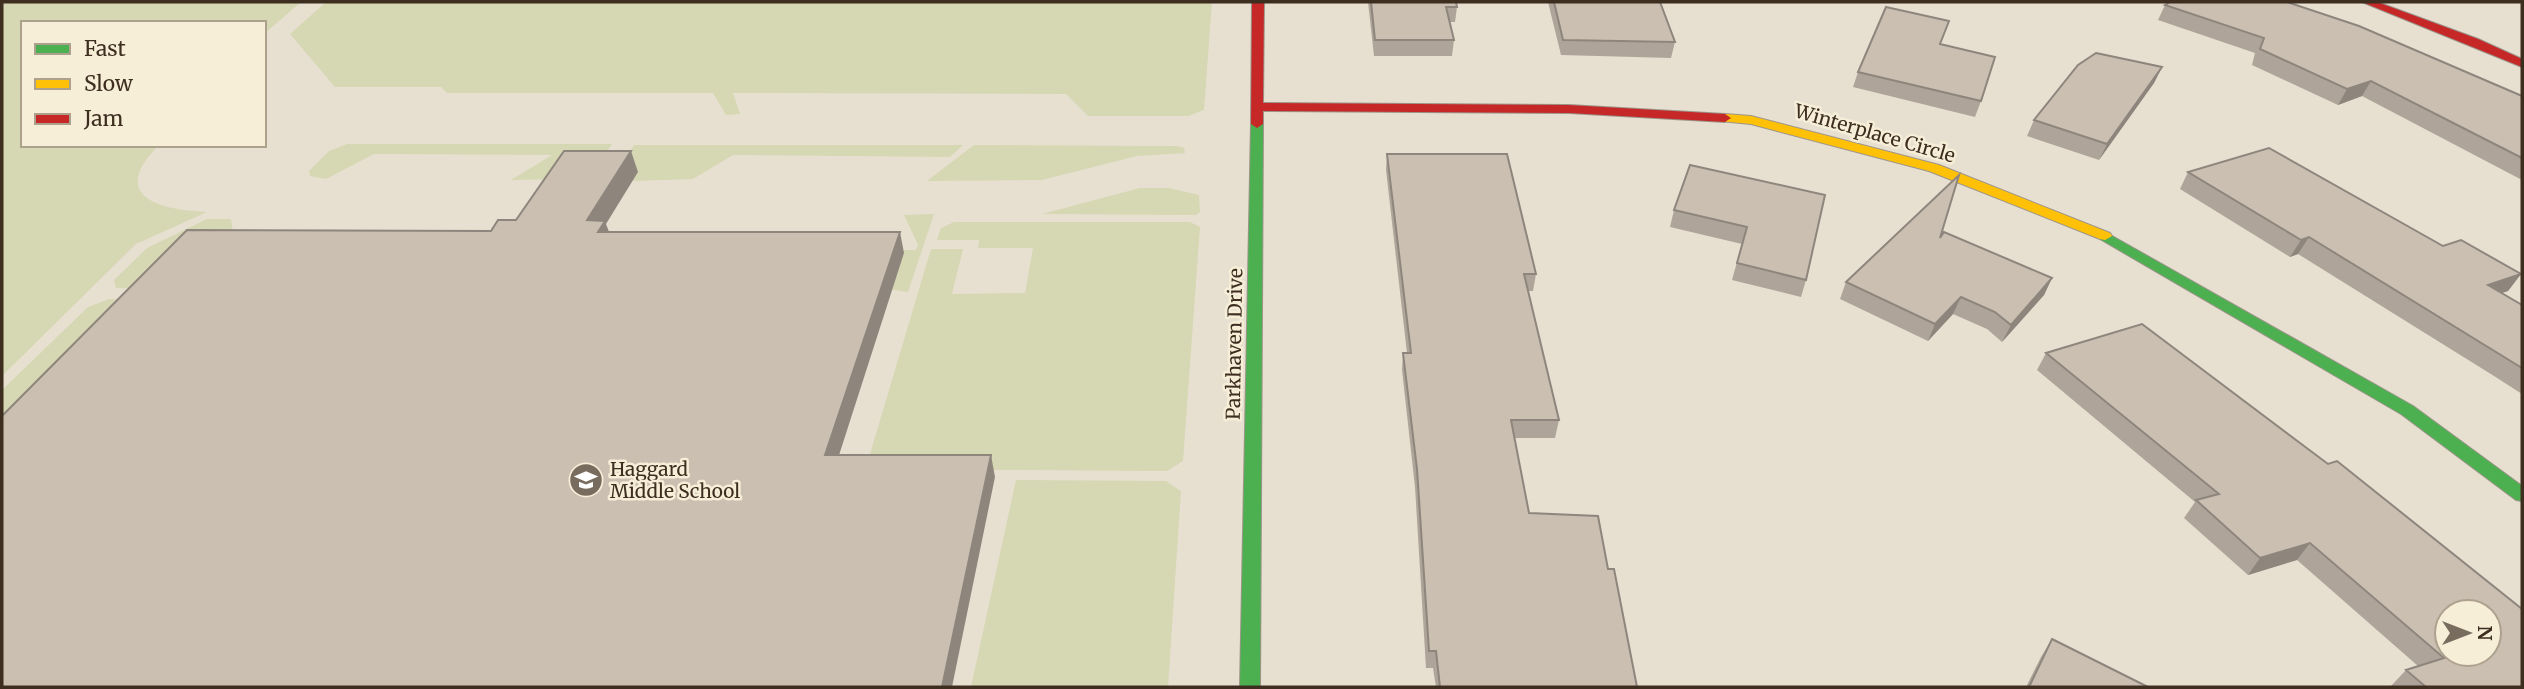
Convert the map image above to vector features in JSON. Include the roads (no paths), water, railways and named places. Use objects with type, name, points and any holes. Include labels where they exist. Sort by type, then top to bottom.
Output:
[{"type":"street","name":"Parkhaven Drive","points":[[1250,687],[1258,2]]},
{"type":"street","points":[[2367,2],[2461,36],[2522,63]]},
{"type":"street","name":"Winterplace Circle","points":[[1257,107],[1569,109],[1751,120],[1934,168],[2107,237],[2407,410],[2522,495]]},
{"type":"place","name":"Haggard Middle School","points":[[586,480]]}]
